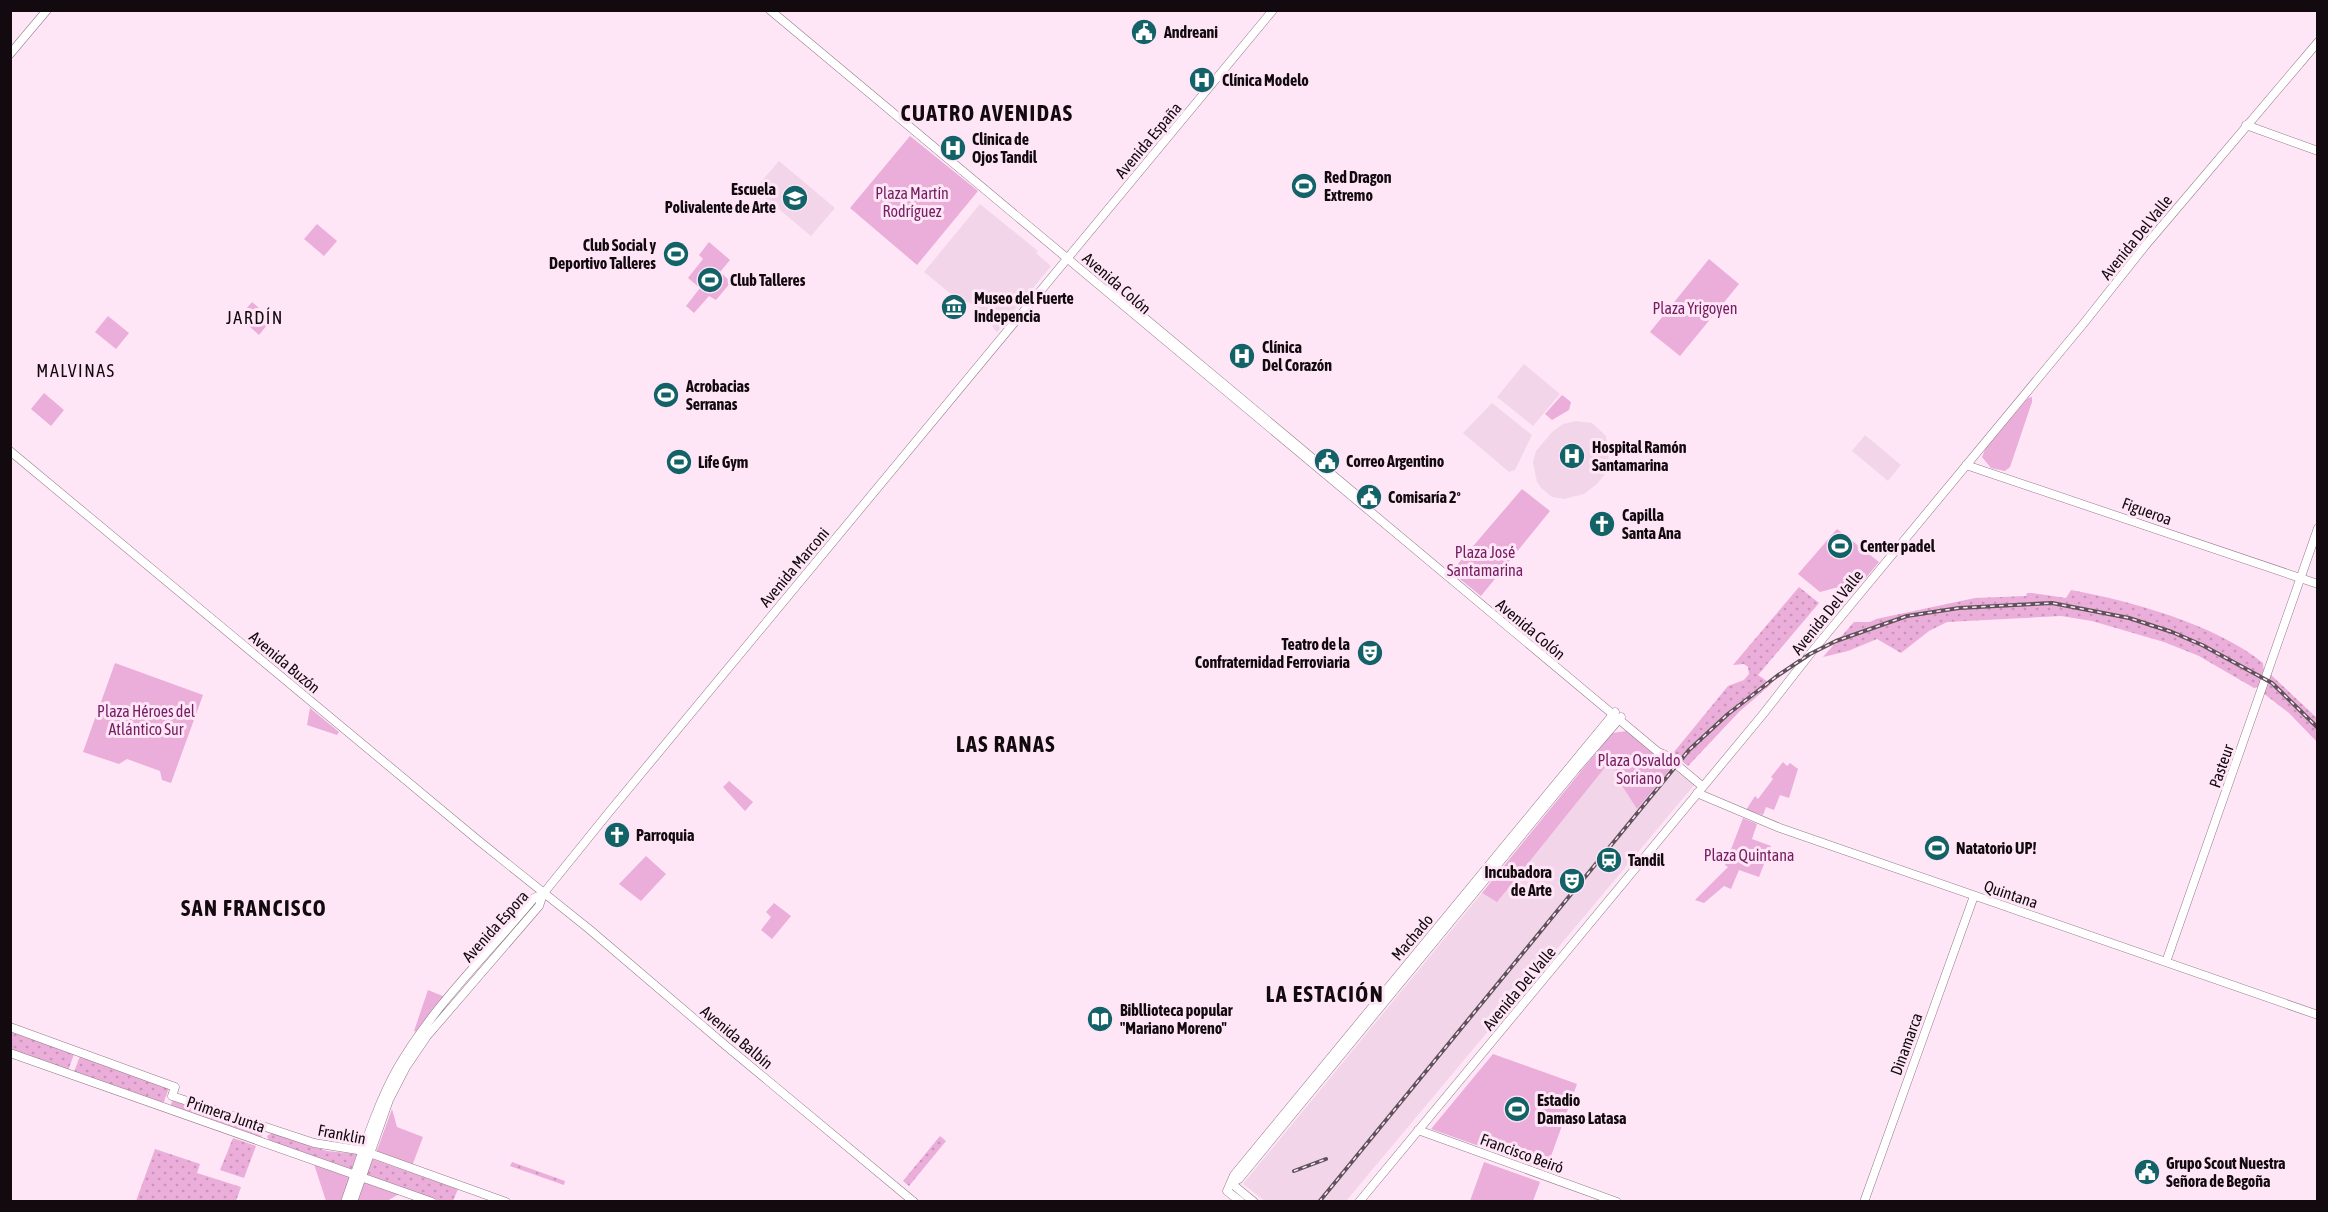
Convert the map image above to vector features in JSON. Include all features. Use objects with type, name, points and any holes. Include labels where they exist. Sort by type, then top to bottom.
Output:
[{"type":"main road","points":[[10,47],[41,10]]},
{"type":"main road","points":[[10,54],[47,10]]},
{"type":"main road","name":"Avenida Colón","points":[[770,10],[1068,258],[1148,328],[1618,716],[1658,752],[1665,755],[1700,790]]},
{"type":"main road","name":"Avenida España","points":[[1068,258],[1273,10]]},
{"type":"main road","name":"Avenida Del Valle","points":[[1359,1202],[2246,125],[2317,42]]},
{"type":"main road","points":[[2246,125],[2318,151]]},
{"type":"main road","name":"Avenida Marconi","points":[[543,894],[1068,258]]},
{"type":"main road","name":"Avenida Buzón","points":[[10,451],[543,894]]},
{"type":"main road","name":"Figueroa","points":[[1966,465],[2318,584]]},
{"type":"main road","name":"Pasteur","points":[[2166,962],[2318,528]]},
{"type":"main road","name":"Machado","points":[[1229,1187],[1234,1175],[1618,716]]},
{"type":"main road","name":"Quintana","points":[[1700,790],[1780,828],[2318,1015]]},
{"type":"main road","name":"Avenida Espora","points":[[345,1202],[367,1152],[391,1080],[413,1044],[534,898],[543,894]]},
{"type":"main road","name":"Avenida Balbín","points":[[543,894],[589,929],[914,1202]]},
{"type":"main road","name":"Dinamarca","points":[[1864,1202],[1974,896]]},
{"type":"main road","name":"Franklin","points":[[10,1027],[175,1087],[172,1096],[314,1143],[367,1152],[506,1202]]},
{"type":"main road","name":"Primera Junta","points":[[10,1053],[432,1202]]},
{"type":"main road","name":"Francisco Beiró","points":[[1418,1130],[1617,1202]]},
{"type":"main road","name":"Avenida Espora","points":[[353,1202],[358,1175]]},
{"type":"main road","points":[[1229,1187],[1241,1202]]},
{"type":"main road","points":[[1229,1187],[1254,1202]]},
{"type":"shaded area","name":"Escuela Polivalente de Arte","points":[[779,161],[835,208],[811,236],[755,189]]},
{"type":"shaded area","points":[[980,204],[1038,251],[1036,253],[1051,266],[997,332],[992,322],[969,302],[962,303],[924,272]]},
{"type":"shaded area","points":[[1524,364],[1560,394],[1533,426],[1497,397]]},
{"type":"shaded area","points":[[1492,403],[1532,435],[1515,470],[1509,472],[1463,433]]},
{"type":"shaded area","name":"Hospital Ramón Santamarina","points":[[1576,421],[1592,423],[1606,436],[1609,461],[1605,474],[1584,494],[1564,499],[1552,497],[1537,482],[1533,462],[1536,451],[1552,432],[1563,424]]},
{"type":"shaded area","points":[[1865,435],[1901,465],[1888,481],[1852,451]]},
{"type":"shaded area","points":[[1607,765],[1615,767],[1617,778],[1637,808],[1672,767],[1695,784],[1346,1201],[1265,1201],[1243,1184],[1482,893],[1497,901]]},
{"type":"green space","name":"Plaza Martín Rodríguez","points":[[910,136],[978,191],[917,265],[850,208]]},
{"type":"green space","points":[[317,224],[337,241],[324,256],[304,239]]},
{"type":"green space","points":[[709,242],[730,260],[720,272],[731,282],[716,300],[709,296],[694,313],[686,306],[700,288],[688,278],[703,259],[699,255]]},
{"type":"green space","name":"Plaza Yrigoyen","points":[[1709,259],[1739,284],[1680,356],[1650,332]]},
{"type":"green space","points":[[252,302],[272,319],[259,335],[239,317]]},
{"type":"green space","points":[[108,316],[129,333],[116,349],[95,332]]},
{"type":"green space","points":[[44,393],[64,410],[51,426],[31,409]]},
{"type":"green space","points":[[1562,395],[1571,402],[1569,410],[1552,420],[1545,414]]},
{"type":"green space","points":[[2032,397],[2010,467],[2005,471],[1991,468],[1982,457],[1986,447],[2028,398]]},
{"type":"green space","name":"Plaza José Santamarina","points":[[1522,489],[1550,511],[1481,596],[1451,572]]},
{"type":"green space","name":"Center padel","points":[[1837,529],[1879,562],[1864,580],[1820,592],[1798,574]]},
{"type":"green space","points":[[1799,587],[1819,603],[1758,675],[1771,684],[1739,712],[1688,766],[1675,756],[1674,752],[1728,686],[1744,680],[1749,674],[1748,667],[1744,664],[1733,665]]},
{"type":"green space","points":[[2071,590],[2172,616],[2221,637],[2263,663],[2264,673],[2259,687],[2254,688],[2199,656],[2164,642],[2092,621],[2061,616],[1947,622],[1929,631],[1901,653],[1877,639],[1848,651],[1823,657],[1854,622],[1870,622],[1975,598],[2026,596],[2027,593],[2032,593],[2066,598]]},
{"type":"green space","name":"Plaza Héroes del Atlántico Sur","points":[[115,663],[203,695],[171,783],[162,780],[160,771],[127,759],[119,764],[83,752]]},
{"type":"green space","points":[[2270,674],[2317,718],[2317,742],[2289,713],[2263,693]]},
{"type":"green space","points":[[310,708],[339,732],[337,735],[307,725]]},
{"type":"green space","name":"Plaza Osvaldo Soriano","points":[[1627,731],[1672,767],[1637,809],[1617,778],[1615,768],[1607,765],[1497,902],[1482,893],[1612,733]]},
{"type":"green space","points":[[1783,762],[1787,766],[1790,763],[1798,769],[1789,798],[1780,795],[1774,810],[1766,807],[1763,815],[1746,810],[1755,796],[1758,799]]},
{"type":"green space","points":[[729,781],[753,802],[745,811],[723,787]]},
{"type":"green space","name":"Plaza Quintana","points":[[1743,818],[1757,824],[1752,839],[1771,846],[1759,877],[1739,870],[1731,889],[1724,886],[1704,903],[1695,900],[1728,867],[1725,865]]},
{"type":"green space","points":[[646,856],[666,874],[641,901],[619,884]]},
{"type":"green space","points":[[774,903],[791,916],[772,939],[761,930],[771,917],[766,912]]},
{"type":"green space","points":[[428,990],[445,997],[417,1032],[414,1031]]},
{"type":"green space","points":[[11,1032],[74,1054],[68,1071],[11,1050]]},
{"type":"green space","points":[[1493,1054],[1577,1084],[1546,1170],[1431,1129]]},
{"type":"green space","points":[[80,1056],[169,1088],[163,1104],[74,1072]]},
{"type":"green space","points":[[173,1099],[264,1130],[261,1138],[170,1107]]},
{"type":"green space","points":[[392,1109],[397,1127],[423,1137],[412,1166],[376,1153]]},
{"type":"green space","points":[[272,1133],[327,1151],[357,1154],[351,1171],[269,1141],[267,1136]]},
{"type":"green space","points":[[940,1136],[946,1141],[909,1186],[903,1181]]},
{"type":"green space","points":[[233,1138],[256,1146],[244,1178],[220,1170]]},
{"type":"green space","points":[[155,1149],[200,1164],[197,1173],[241,1187],[236,1201],[136,1201]]},
{"type":"green space","points":[[372,1159],[458,1189],[453,1201],[440,1201],[366,1175]]},
{"type":"green space","points":[[512,1162],[565,1181],[564,1185],[510,1166]]},
{"type":"green space","points":[[1484,1162],[1540,1182],[1533,1201],[1470,1201]]},
{"type":"green space","points":[[314,1164],[350,1177],[341,1201],[326,1201]]},
{"type":"green space","points":[[363,1182],[399,1194],[387,1201],[356,1202]]},
{"type":"railway","points":[[1319,1202],[1689,750],[1728,714],[1777,676],[1810,654],[1836,641],[1907,616],[1959,608],[2052,603],[2129,618],[2202,645],[2272,683],[2318,728]]},
{"type":"railway","points":[[1294,1171],[1326,1159]]},
{"type":"place","name":"Andreani","points":[[1144,32]]},
{"type":"place","name":"Clínica Modelo","points":[[1202,80]]},
{"type":"place","name":"Clinica de Ojos Tandil","points":[[953,148]]},
{"type":"place","name":"Red Dragon Extremo","points":[[1304,186]]},
{"type":"place","name":"Escuela Polivalente de Arte","points":[[795,198]]},
{"type":"place","name":"Club Social y Deportivo Talleres","points":[[676,254]]},
{"type":"place","name":"Club Talleres","points":[[710,280]]},
{"type":"place","name":"Museo del Fuerte Indepencia","points":[[954,307]]},
{"type":"place","name":"Clínica Del Corazón","points":[[1242,356]]},
{"type":"place","name":"Acrobacias Serranas","points":[[666,395]]},
{"type":"place","name":"Hospital Ramón Santamarina","points":[[1572,456]]},
{"type":"place","name":"Correo Argentino","points":[[1327,461]]},
{"type":"place","name":"Life Gym","points":[[679,462]]},
{"type":"place","name":"Comisaría 2º","points":[[1369,497]]},
{"type":"place","name":"Capilla Santa Ana","points":[[1602,524]]},
{"type":"place","name":"Center padel","points":[[1840,546]]},
{"type":"place","name":"Teatro de la Confraternidad Ferroviaria","points":[[1370,653]]},
{"type":"place","name":"Parroquia","points":[[617,835]]},
{"type":"place","name":"Natatorio UP!","points":[[1937,848]]},
{"type":"place","name":"Tandil","points":[[1609,860]]},
{"type":"place","name":"Incubadora de Arte","points":[[1572,881]]},
{"type":"place","name":"Bibllioteca popular \"Mariano Moreno\"","points":[[1100,1019]]},
{"type":"place","name":"Estadio Damaso Latasa","points":[[1517,1109]]},
{"type":"place","name":"Grupo Scout Nuestra Señora de Begoña","points":[[2147,1172]]},
{"type":"district","name":"CUATRO AVENIDAS","points":[[987,113]]},
{"type":"district","name":"JARDÍN","points":[[255,317]]},
{"type":"district","name":"MALVINAS","points":[[76,370]]},
{"type":"district","name":"LAS RANAS","points":[[1006,744]]},
{"type":"district","name":"SAN FRANCISCO","points":[[254,908]]},
{"type":"district","name":"LA ESTACIÓN","points":[[1325,994]]}]
